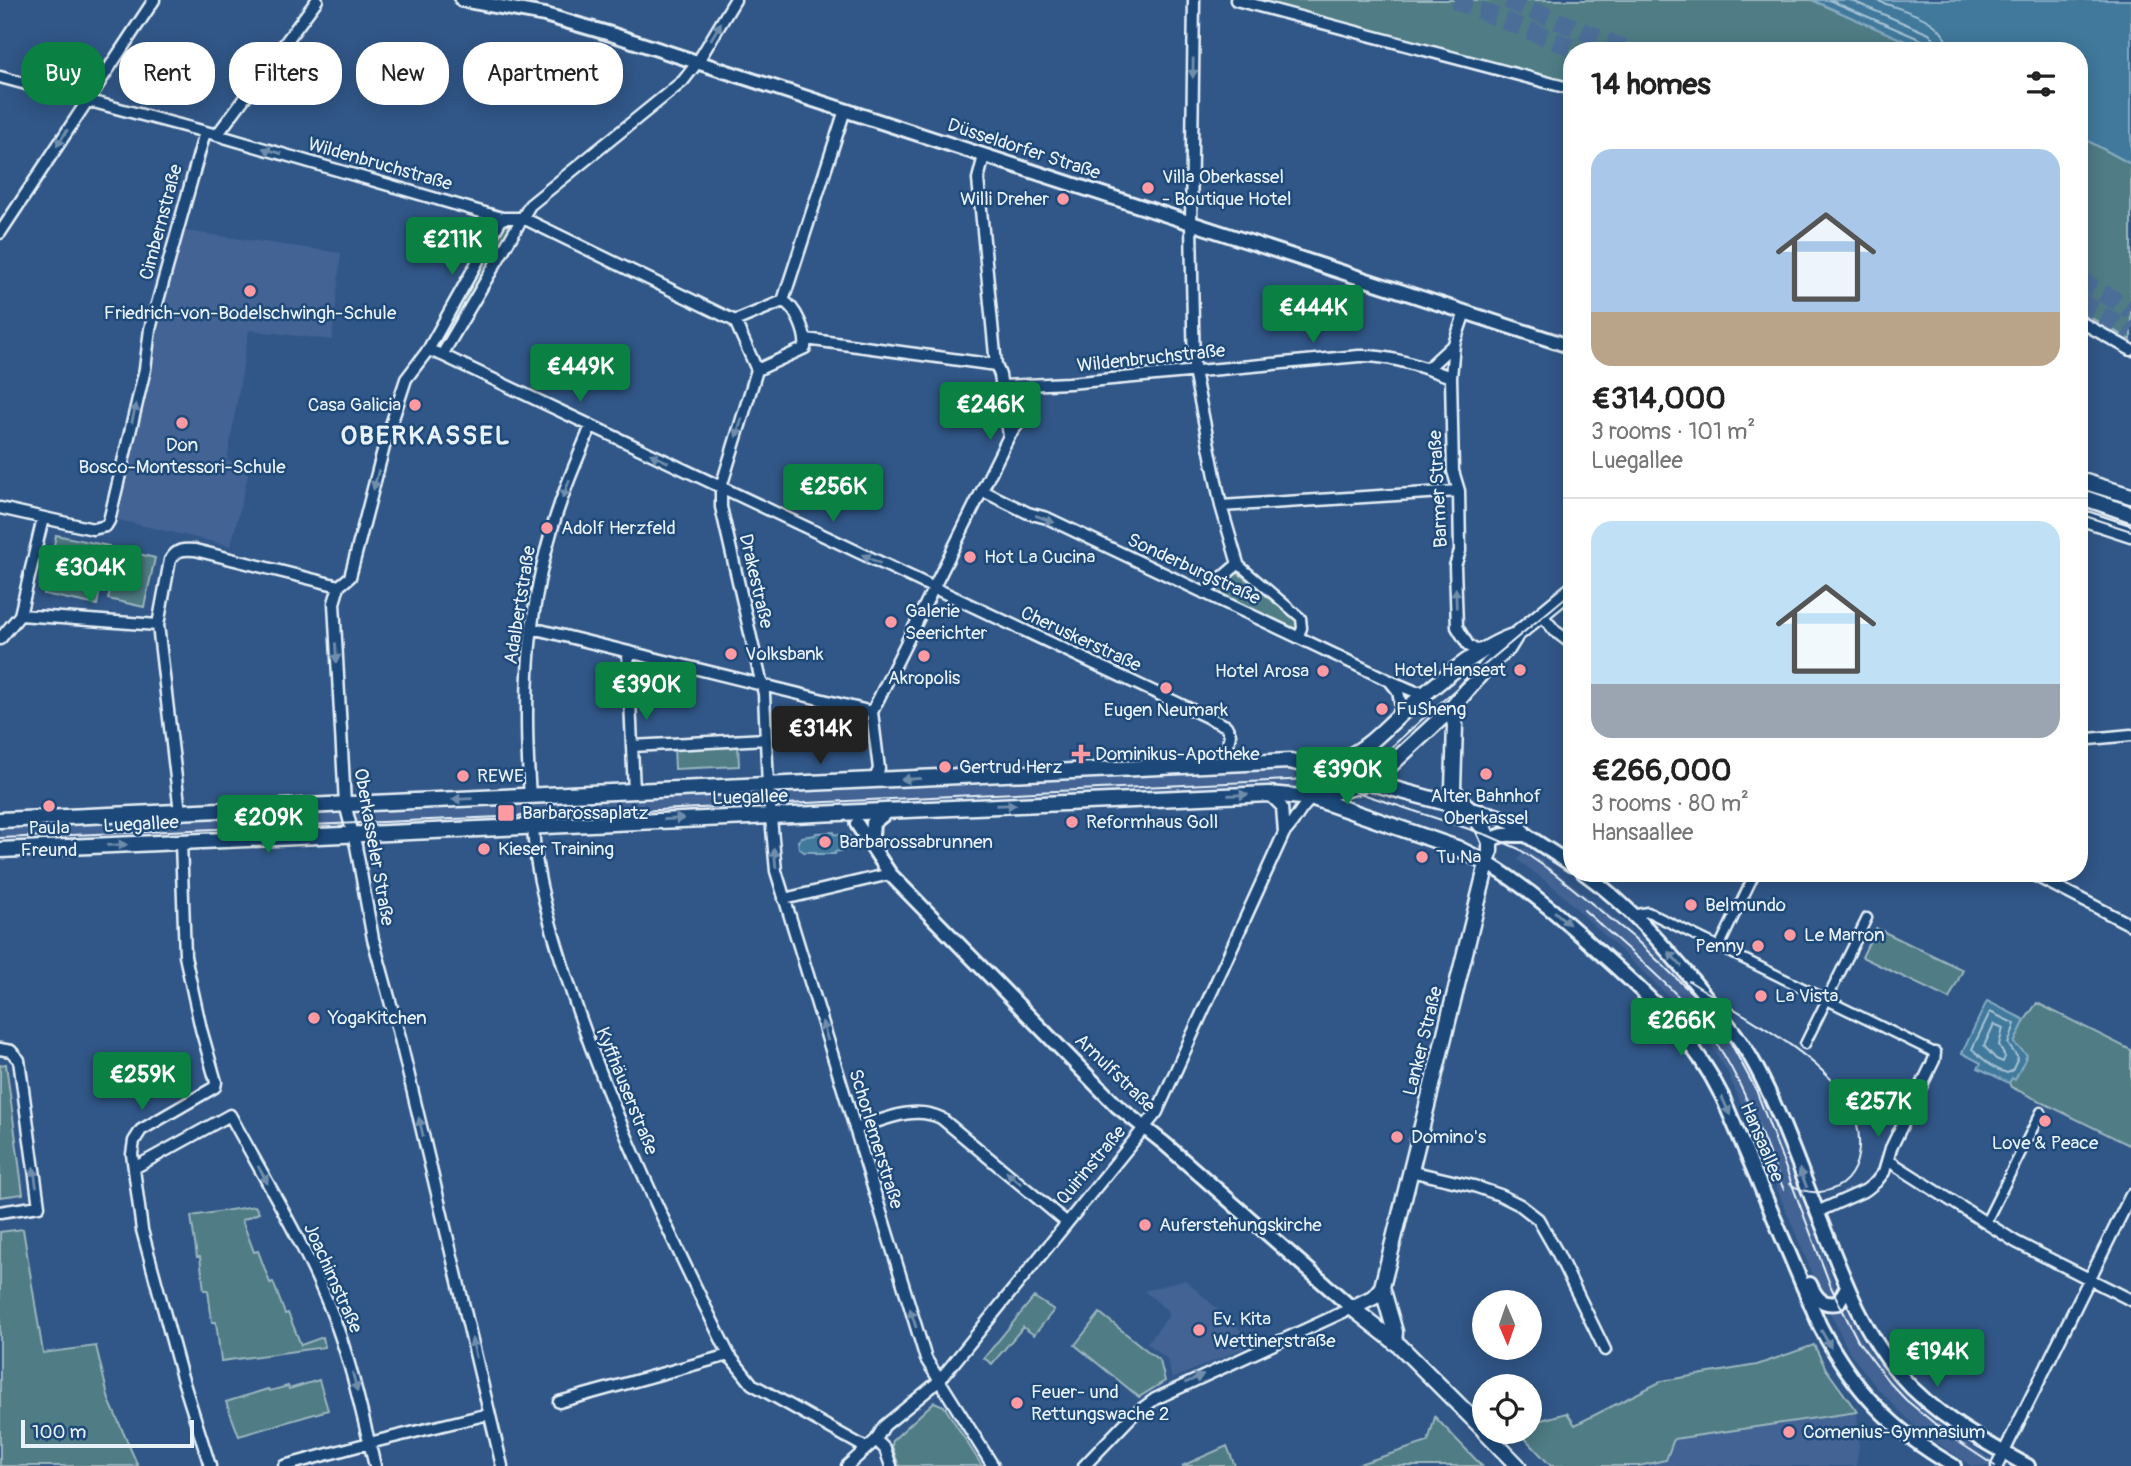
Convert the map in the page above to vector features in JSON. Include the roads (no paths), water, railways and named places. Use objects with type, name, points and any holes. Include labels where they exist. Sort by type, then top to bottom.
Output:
[{"type":"main road","points":[[2088,483],[2131,496]]},
{"type":"main road","points":[[2088,499],[2131,514]]},
{"type":"main road","points":[[2088,520],[2131,534]]},
{"type":"main road","points":[[1313,798],[1368,782],[1381,774],[1451,709],[1489,664],[1508,648],[1516,635],[1563,596]]},
{"type":"main road","points":[[1290,761],[1327,761],[1345,757],[1365,746],[1427,692],[1485,649],[1501,639],[1516,635]]},
{"type":"main road","points":[[1451,709],[1455,725],[1453,789],[1484,829],[1490,842]]},
{"type":"main road","name":"Luegallee","points":[[0,820],[1290,761],[1469,809]]},
{"type":"main road","name":"Luegallee","points":[[0,850],[533,826],[770,810],[842,812],[1269,794],[1313,798],[1457,848],[1489,864]]},
{"type":"main road","points":[[842,812],[857,824]]},
{"type":"main road","name":"Lanker Straße","points":[[1394,1342],[1395,1332],[1382,1287],[1489,864],[1490,842]]},
{"type":"main road","points":[[1382,1287],[1374,1297],[1352,1308],[1394,1342],[1472,1418]]},
{"type":"main road","points":[[1497,1444],[1518,1466]]},
{"type":"street","points":[[105,73],[154,0]]},
{"type":"street","points":[[217,135],[317,0]]},
{"type":"street","name":"Düsseldorfer Straße","points":[[461,0],[491,3],[575,23],[1563,344]]},
{"type":"street","points":[[442,355],[530,205],[683,81],[735,0]]},
{"type":"street","points":[[1194,0],[1191,225],[1194,371],[1221,506],[1238,564],[1301,618],[1303,628],[1298,638]]},
{"type":"street","points":[[1236,0],[1563,87]]},
{"type":"street","name":"Wildenbruchstraße","points":[[0,77],[21,83]]},
{"type":"street","points":[[0,233],[84,105]]},
{"type":"street","name":"Wildenbruchstraße","points":[[105,105],[502,218],[523,218],[735,321]]},
{"type":"street","points":[[783,300],[790,304],[807,339],[805,348],[757,370],[735,321],[783,300],[845,110]]},
{"type":"street","name":"Cimbernstraße","points":[[43,518],[93,529],[106,526],[109,521],[141,387],[150,329],[205,132]]},
{"type":"street","points":[[984,156],[978,179],[996,365],[1002,386],[1009,436]]},
{"type":"street","name":"Oberkasseler Straße","points":[[502,218],[428,350],[406,379],[385,443],[350,578],[339,586],[335,594],[345,804],[354,834],[373,939],[398,1030],[502,1466]]},
{"type":"street","name":"Barmer Straße","points":[[1465,312],[1454,344],[1451,377],[1453,471],[1458,491],[1460,551],[1455,566],[1457,628],[1468,645],[1475,650],[1485,649]]},
{"type":"street","points":[[2088,326],[2131,350]]},
{"type":"street","points":[[807,339],[996,365]]},
{"type":"street","points":[[1427,369],[1454,344]]},
{"type":"street","name":"Cheruskerstraße","points":[[428,350],[1226,726],[1230,734],[1224,765]]},
{"type":"street","name":"Wildenbruchstraße","points":[[1002,386],[1069,383],[1378,355],[1451,377]]},
{"type":"street","name":"Drakestraße","points":[[757,370],[721,487],[721,507],[765,701],[770,810]]},
{"type":"street","points":[[874,781],[879,769],[872,712],[1009,436],[1030,400]]},
{"type":"street","name":"Adalbertstraße","points":[[530,797],[526,673],[540,576],[550,536],[591,426]]},
{"type":"street","name":"Sonderburgstraße","points":[[983,491],[1028,513],[1046,518],[1390,681],[1416,692],[1427,692]]},
{"type":"street","points":[[1221,506],[1458,491]]},
{"type":"street","points":[[0,508],[43,518],[20,615],[0,639]]},
{"type":"street","points":[[180,812],[158,625],[170,560],[174,552],[183,549],[195,551],[339,586]]},
{"type":"street","points":[[1204,593],[1238,564]]},
{"type":"street","points":[[1541,614],[1563,637]]},
{"type":"street","points":[[20,615],[158,625]]},
{"type":"street","points":[[532,628],[872,712]]},
{"type":"street","points":[[628,653],[634,792]]},
{"type":"street","points":[[1390,681],[1398,691],[1402,713]]},
{"type":"street","points":[[2088,739],[2131,735]]},
{"type":"street","points":[[632,746],[766,739]]},
{"type":"street","points":[[1269,794],[1282,807],[1284,833]]},
{"type":"street","name":"Quirinstraße","points":[[847,1466],[876,1440],[884,1426],[939,1381],[1144,1129],[1160,1106],[1284,833],[1291,827],[1300,809],[1313,798]]},
{"type":"street","points":[[1469,809],[1522,827],[1526,835],[1563,859]]},
{"type":"street","name":"Schorlemerstraße","points":[[770,810],[776,872],[926,1359],[993,1466]]},
{"type":"street","points":[[871,846],[872,825],[889,810]]},
{"type":"street","name":"Arnulfstraße","points":[[857,824],[890,874],[1117,1105],[1352,1308]]},
{"type":"street","name":"Kyffhäuserstraße","points":[[533,826],[546,909],[581,1023],[641,1175],[729,1355],[752,1384],[866,1448]]},
{"type":"street","points":[[1490,842],[1503,834],[1526,835]]},
{"type":"street","points":[[181,842],[185,956],[216,1082],[213,1090],[141,1130],[134,1141],[134,1167],[142,1230],[181,1374],[210,1466]]},
{"type":"street","name":"Hansaallee","points":[[1489,864],[1533,893],[1562,917],[1654,1002],[1697,1051],[1723,1098],[1824,1335],[1858,1388],[1900,1430],[1954,1466]]},
{"type":"street","points":[[784,899],[890,874]]},
{"type":"street","name":"Hansaallee","points":[[1594,882],[1632,915],[1683,968],[1740,1040],[1765,1084],[1847,1287],[1879,1348],[1900,1376],[1951,1421],[2028,1466]]},
{"type":"street","points":[[1719,947],[1751,882]]},
{"type":"street","points":[[2047,882],[2131,925]]},
{"type":"street","points":[[1632,915],[1648,912],[1935,1053],[1891,1148],[1889,1161],[1877,1182],[1866,1190],[1817,1212]]},
{"type":"street","points":[[1805,1044],[1867,918]]},
{"type":"street","points":[[0,1049],[11,1051],[19,1059],[39,1206],[0,1212]]},
{"type":"street","points":[[855,1129],[911,1112],[932,1113],[1066,1222]]},
{"type":"street","points":[[1986,1222],[2041,1112]]},
{"type":"street","name":"Joachimstraße","points":[[134,1167],[230,1115],[297,1235],[319,1282],[352,1370],[375,1466]]},
{"type":"street","points":[[1889,1161],[2016,1242],[2131,1300]]},
{"type":"street","points":[[1410,1171],[1500,1195],[1520,1205],[1538,1219],[1605,1350]]},
{"type":"street","points":[[1997,1466],[2131,1195]]},
{"type":"street","name":"Hansaallee","points":[[1798,1277],[1808,1282],[1815,1297],[1825,1304],[1838,1303],[1847,1287]]},
{"type":"street","points":[[1084,1466],[1132,1416],[1155,1399],[1352,1308]]},
{"type":"street","points":[[559,1402],[729,1355]]},
{"type":"street","points":[[284,1466],[489,1415]]},
{"type":"street","points":[[876,1440],[885,1449],[891,1466]]},
{"type":"water","points":[[1812,0],[2131,0],[2131,164],[2088,141],[2088,42],[1908,42]]},
{"type":"water","name":"Barbarossabrunnen","points":[[834,832],[849,836],[852,843],[850,849],[835,854],[816,854],[804,852],[799,848],[798,841],[802,837]]},
{"type":"water","points":[[1987,1001],[2025,1020],[2014,1043],[2027,1055],[2015,1080],[2012,1078],[2009,1083],[1978,1068],[1981,1063],[1962,1053]]},
{"type":"tunnel","points":[[1454,0],[1563,44]]},
{"type":"tunnel","points":[[1507,0],[1608,42]]},
{"type":"tunnel","points":[[2088,284],[2131,310]]},
{"type":"tunnel","points":[[2088,306],[2131,332]]},
{"type":"tram line","points":[[2088,517],[2131,531]]},
{"type":"tram line","points":[[0,838],[1331,778],[1356,772],[1378,759],[1458,687],[1563,600]]},
{"type":"tram line","points":[[1323,781],[1487,835],[1519,849],[1563,880]]},
{"type":"tram line","points":[[1565,882],[1633,937],[1697,998],[1727,1036],[1756,1090],[1831,1287],[1858,1341],[1906,1400],[1951,1437],[1995,1466]]},
{"type":"tram line","points":[[1584,910],[1672,990],[1717,1044],[1745,1097],[1784,1190]]},
{"type":"tram line","points":[[1689,981],[1794,1048],[1831,1079],[1852,1109],[1857,1123],[1858,1153],[1855,1167],[1847,1179],[1836,1188],[1820,1192],[1804,1191],[1790,1184]]},
{"type":"place","name":"Villa Oberkassel - Boutique Hotel","points":[[1148,188]]},
{"type":"place","name":"Willi Dreher","points":[[1063,199]]},
{"type":"place","name":"Friedrich-von-Bodelschwingh-Schule","points":[[250,291]]},
{"type":"place","name":"Casa Galicia","points":[[415,405]]},
{"type":"place","name":"Don Bosco-Montessori-Schule","points":[[182,423]]},
{"type":"place","name":"Adolf Herzfeld","points":[[547,528]]},
{"type":"place","name":"Hot La Cucina","points":[[970,557]]},
{"type":"place","name":"Galerie Seerichter","points":[[891,622]]},
{"type":"place","name":"Volksbank","points":[[731,654]]},
{"type":"place","name":"Akropolis","points":[[924,656]]},
{"type":"place","name":"Hotel Hanseat","points":[[1520,670]]},
{"type":"place","name":"Hotel Arosa","points":[[1323,671]]},
{"type":"place","name":"Eugen Neumark","points":[[1166,688]]},
{"type":"place","name":"FuSheng","points":[[1382,709]]},
{"type":"place","name":"Dominikus-Apotheke","points":[[1081,754]]},
{"type":"place","name":"Gertrud Herz","points":[[945,767]]},
{"type":"place","name":"Alter Bahnhof Oberkassel","points":[[1486,774]]},
{"type":"place","name":"REWE","points":[[463,776]]},
{"type":"place","name":"Paula Freund","points":[[49,806]]},
{"type":"place","name":"Barbarossaplatz","points":[[506,813]]},
{"type":"place","name":"Reformhaus Goll","points":[[1072,822]]},
{"type":"place","name":"Barbarossabrunnen","points":[[825,842]]},
{"type":"place","name":"Kieser Training","points":[[484,849]]},
{"type":"place","name":"Tu Na","points":[[1422,857]]},
{"type":"place","name":"Belmundo","points":[[1691,905]]},
{"type":"place","name":"Le Marron","points":[[1790,935]]},
{"type":"place","name":"Penny","points":[[1758,946]]},
{"type":"place","name":"La Vista","points":[[1761,996]]},
{"type":"place","name":"YogaKitchen","points":[[314,1018]]},
{"type":"place","name":"Love & Peace","points":[[2045,1121]]},
{"type":"place","name":"Domino's","points":[[1397,1137]]},
{"type":"place","name":"Auferstehungskirche","points":[[1145,1225]]},
{"type":"place","name":"Ev. Kita Wettinerstraße","points":[[1199,1330]]},
{"type":"place","name":"Feuer- und Rettungswache 2","points":[[1017,1403]]},
{"type":"place","name":"Comenius-Gymnasium","points":[[1789,1432]]},
{"type":"district","name":"OBERKASSEL","points":[[426,436]]}]
